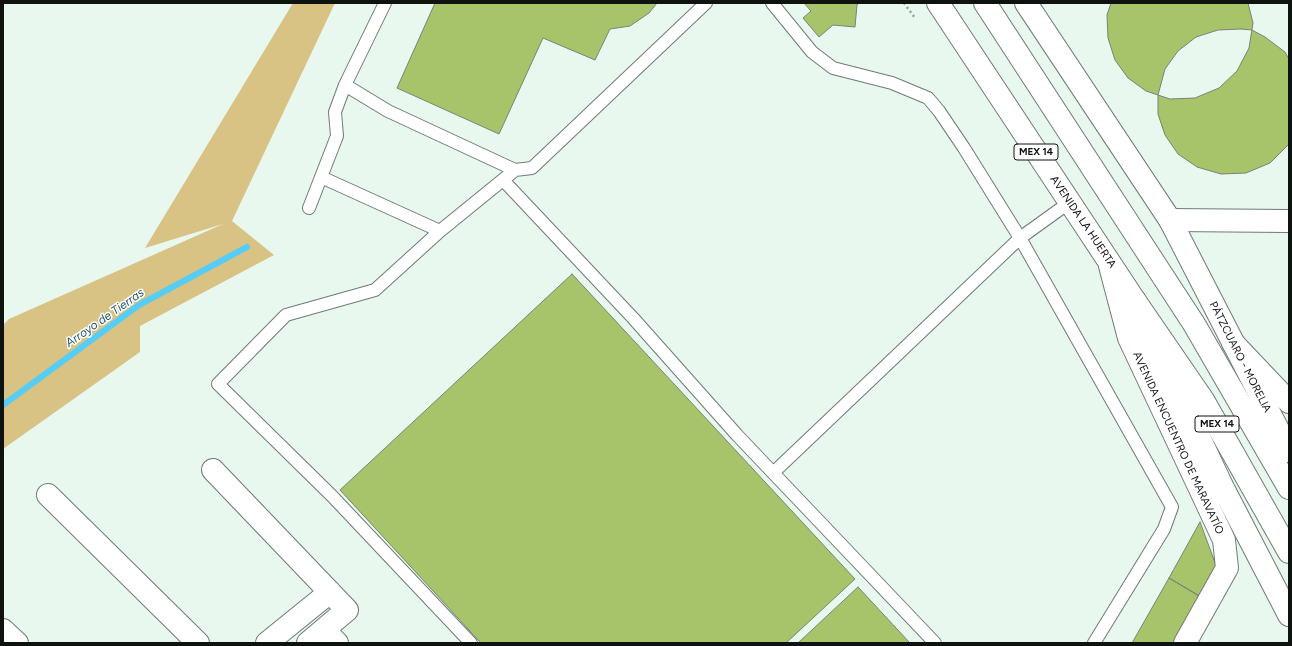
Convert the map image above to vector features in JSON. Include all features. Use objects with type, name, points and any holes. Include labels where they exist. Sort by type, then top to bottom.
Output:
[{"type":"main road","name":"AVENIDA LA HUERTA","points":[[938,3],[1135,301]]},
{"type":"main road","points":[[985,3],[1194,324],[1289,488]]},
{"type":"main road","points":[[1026,3],[1170,220],[1289,221]]},
{"type":"main road","name":"PÁTZCUARO - MORELIA","points":[[1170,220],[1289,451]]},
{"type":"main road","name":"AVENIDA ENCUENTRO DE MARAVATÍO","points":[[1108,259],[1129,338],[1224,540],[1228,568],[1185,643]]},
{"type":"main road","points":[[1135,301],[1222,486],[1289,615]]},
{"type":"main road","name":"MEX 14","points":[[1135,301],[1204,400],[1289,552]]},
{"type":"main road","points":[[1233,343],[1289,402]]},
{"type":"main road","points":[[213,470],[347,610],[331,636],[308,643]]},
{"type":"main road","points":[[48,494],[198,643]]},
{"type":"main road","points":[[268,643],[330,592]]},
{"type":"main road","points":[[3,630],[16,643]]},
{"type":"lane","points":[[308,208],[337,136],[335,112],[345,85],[385,3]]},
{"type":"lane","points":[[345,85],[388,111],[515,170],[532,168],[706,3]]},
{"type":"lane","points":[[772,3],[812,52],[833,68],[892,83],[928,98],[939,111],[1020,238],[1172,507],[1164,529],[1094,643]]},
{"type":"lane","points":[[471,643],[332,496],[218,384],[286,315],[375,290],[440,231],[515,170]]},
{"type":"lane","points":[[321,177],[440,231]]},
{"type":"lane","points":[[503,180],[633,318],[773,473],[935,643]]},
{"type":"lane","points":[[773,473],[1020,238],[1070,202]]},
{"type":"path","points":[[904,3],[915,18]]},
{"type":"shaded area","points":[[293,3],[335,3],[232,221],[274,255],[140,326],[140,352],[3,449],[3,325],[9,319],[223,224],[145,248]]},
{"type":"building","points":[[435,3],[657,3],[649,13],[630,26],[610,29],[595,60],[543,38],[499,134],[397,88]]},
{"type":"building","points":[[804,3],[859,3],[857,5],[855,27],[833,25],[819,37],[803,18],[811,11]]},
{"type":"building","points":[[1111,3],[1248,3],[1253,23],[1249,48],[1237,71],[1219,88],[1195,98],[1170,99],[1146,91],[1128,78],[1115,60],[1108,38],[1107,15]]},
{"type":"building","points":[[1218,30],[1252,30],[1265,37],[1285,52],[1289,59],[1289,144],[1270,163],[1246,173],[1221,174],[1197,167],[1178,154],[1165,135],[1158,114],[1158,95],[1165,69],[1178,51],[1196,37]]},
{"type":"building","points":[[572,274],[855,579],[786,643],[481,643],[340,490]]},
{"type":"building","points":[[1200,522],[1217,568],[1201,597],[1169,578]]},
{"type":"building","points":[[1169,578],[1201,597],[1174,643],[1132,643]]},
{"type":"building","points":[[858,587],[910,643],[798,643]]},
{"type":"waterway","name":"Arroyo de Tierras","points":[[3,405],[139,305],[247,247]]}]
